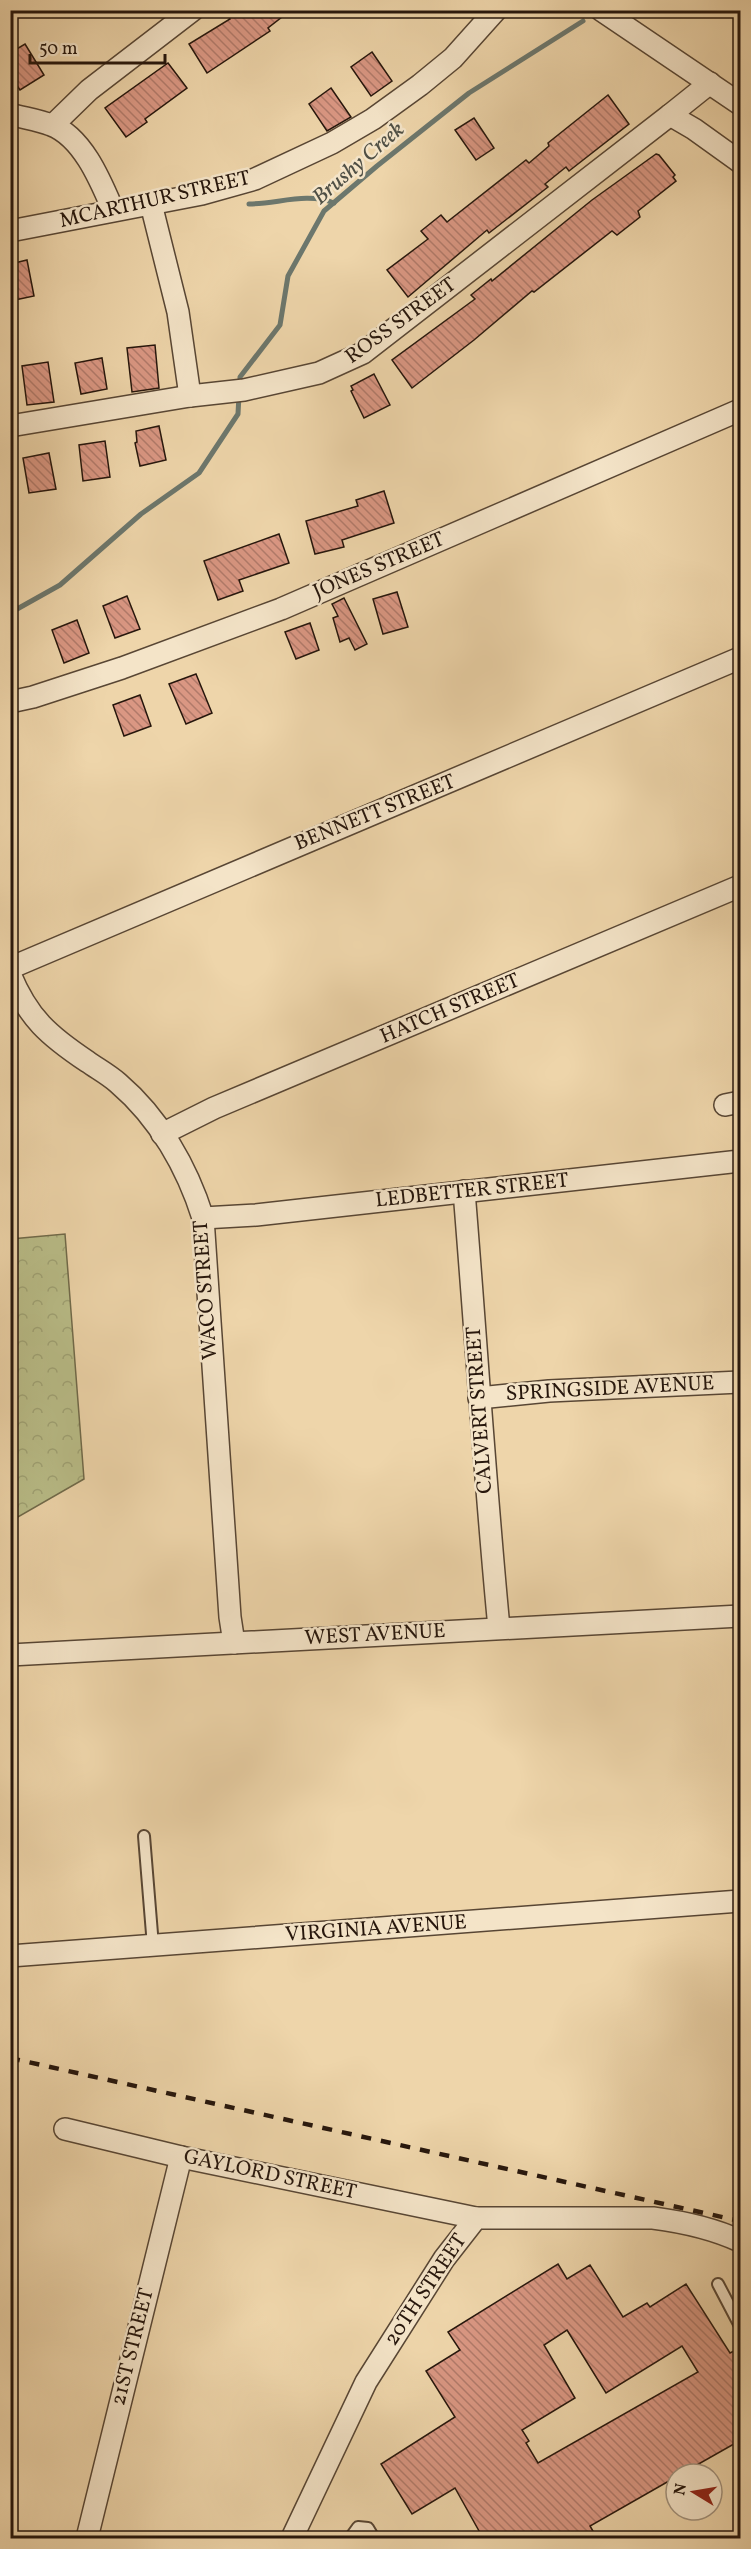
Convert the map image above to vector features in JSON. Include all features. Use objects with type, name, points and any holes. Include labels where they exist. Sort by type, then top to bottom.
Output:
[{"type":"street","points":[[53,125],[89,90],[193,10]]},
{"type":"street","name":"MCARTHUR STREET","points":[[10,231],[202,194],[247,182],[332,143],[373,119],[453,58],[496,10]]},
{"type":"street","points":[[601,10],[741,104]]},
{"type":"street","name":"ROSS STREET","points":[[10,426],[190,396],[244,390],[319,373],[363,353],[710,83]]},
{"type":"street","points":[[10,114],[53,125],[79,147],[93,166],[113,210]]},
{"type":"street","points":[[670,115],[741,162]]},
{"type":"street","points":[[151,204],[178,312],[190,396]]},
{"type":"street","name":"JONES STREET","points":[[10,702],[122,668],[281,609],[741,410]]},
{"type":"street","name":"BENNETT STREET","points":[[10,968],[741,658]]},
{"type":"street","name":"HATCH STREET","points":[[162,1134],[214,1108],[741,886]]},
{"type":"street","name":"WACO STREET","points":[[10,974],[20,997],[39,1025],[64,1046],[123,1087],[142,1106],[183,1165],[203,1218],[230,1617],[234,1643]]},
{"type":"street","name":"LEDBETTER STREET","points":[[203,1218],[256,1215],[741,1161]]},
{"type":"street","name":"CALVERT STREET","points":[[464,1191],[499,1628]]},
{"type":"street","name":"SPRINGSIDE AVENUE","points":[[479,1398],[691,1383],[741,1382]]},
{"type":"street","name":"WEST AVENUE","points":[[10,1655],[741,1616]]},
{"type":"street","name":"VIRGINIA AVENUE","points":[[10,1956],[741,1901]]},
{"type":"street","name":"GAYLORD STREET","points":[[65,2129],[181,2157],[476,2218]]},
{"type":"street","name":"21ST STREET","points":[[87,2538],[181,2157]]},
{"type":"street","name":"20TH STREET","points":[[292,2538],[366,2382],[444,2259],[476,2218],[653,2218],[719,2231],[741,2241]]},
{"type":"lane","points":[[144,1836],[153,1946]]},
{"type":"lane","points":[[718,2284],[741,2326]]},
{"type":"lane","points":[[350,2538],[358,2527],[368,2528],[374,2538]]},
{"type":"green space","points":[[65,1234],[84,1479],[11,1521],[11,1239]]},
{"type":"building","points":[[236,10],[291,10],[268,28],[270,31],[207,73],[189,44],[230,19],[228,16]]},
{"type":"building","points":[[25,44],[44,75],[20,90],[10,75],[10,53]]},
{"type":"building","points":[[372,52],[392,81],[371,96],[351,67]]},
{"type":"building","points":[[168,63],[187,88],[145,119],[147,122],[126,137],[105,108]]},
{"type":"building","points":[[331,88],[351,117],[327,131],[309,104]]},
{"type":"building","points":[[608,95],[629,124],[569,171],[566,167],[545,184],[548,187],[489,233],[487,230],[408,297],[387,270],[428,239],[421,231],[441,215],[447,222],[526,160],[529,163],[549,146],[548,143]]},
{"type":"building","points":[[474,118],[494,148],[476,160],[455,130]]},
{"type":"building","points":[[656,154],[675,175],[673,177],[676,181],[638,211],[640,217],[617,235],[612,231],[534,292],[532,291],[412,388],[392,360],[475,299],[471,295],[491,279],[492,281],[592,200]]},
{"type":"building","points":[[27,260],[34,296],[10,301],[10,264]]},
{"type":"building","points":[[155,345],[159,388],[132,392],[127,348]]},
{"type":"building","points":[[102,358],[107,389],[81,394],[75,363]]},
{"type":"building","points":[[48,362],[54,402],[27,405],[22,366]]},
{"type":"building","points":[[374,374],[390,405],[364,418],[351,391],[353,390],[351,386]]},
{"type":"building","points":[[159,426],[166,460],[140,466],[135,443],[137,442],[136,431]]},
{"type":"building","points":[[105,441],[110,477],[83,481],[79,445]]},
{"type":"building","points":[[49,453],[56,489],[29,493],[23,458]]},
{"type":"building","points":[[384,491],[394,523],[342,540],[344,547],[315,554],[306,521],[358,506],[356,500]]},
{"type":"building","points":[[279,534],[289,563],[239,580],[243,591],[218,600],[204,561]]},
{"type":"building","points":[[397,592],[408,627],[383,634],[373,599]]},
{"type":"building","points":[[127,596],[140,629],[115,638],[103,606]]},
{"type":"building","points":[[344,598],[367,644],[355,650],[349,638],[340,642],[333,618],[338,616],[332,604]]},
{"type":"building","points":[[77,620],[89,653],[64,663],[52,630]]},
{"type":"building","points":[[310,623],[319,650],[296,659],[285,632]]},
{"type":"building","points":[[196,674],[212,713],[186,724],[169,684]]},
{"type":"building","points":[[140,695],[151,726],[124,736],[113,705]]},
{"type":"building","points":[[558,2264],[567,2279],[590,2265],[623,2317],[647,2303],[650,2307],[686,2284],[730,2353],[736,2350],[741,2357],[741,2440],[702,2462],[664,2462],[664,2484],[590,2526],[597,2538],[483,2538],[455,2488],[412,2514],[381,2464],[455,2417],[426,2371],[460,2350],[448,2332]],"holes":[[[567,2330],[606,2393],[682,2346],[698,2372],[538,2463],[526,2443],[529,2441],[522,2430],[575,2398],[544,2345]]]},
{"type":"waterway","name":"Brushy Creek","points":[[240,386],[240,377],[280,325],[288,276],[324,211],[469,93],[583,21]]},
{"type":"waterway","points":[[249,204],[303,198],[334,203]]},
{"type":"waterway","name":"Brushy Creek","points":[[10,613],[60,585],[141,514],[199,473],[238,414],[239,395]]},
{"type":"railway","points":[[10,2058],[740,2221]]}]
